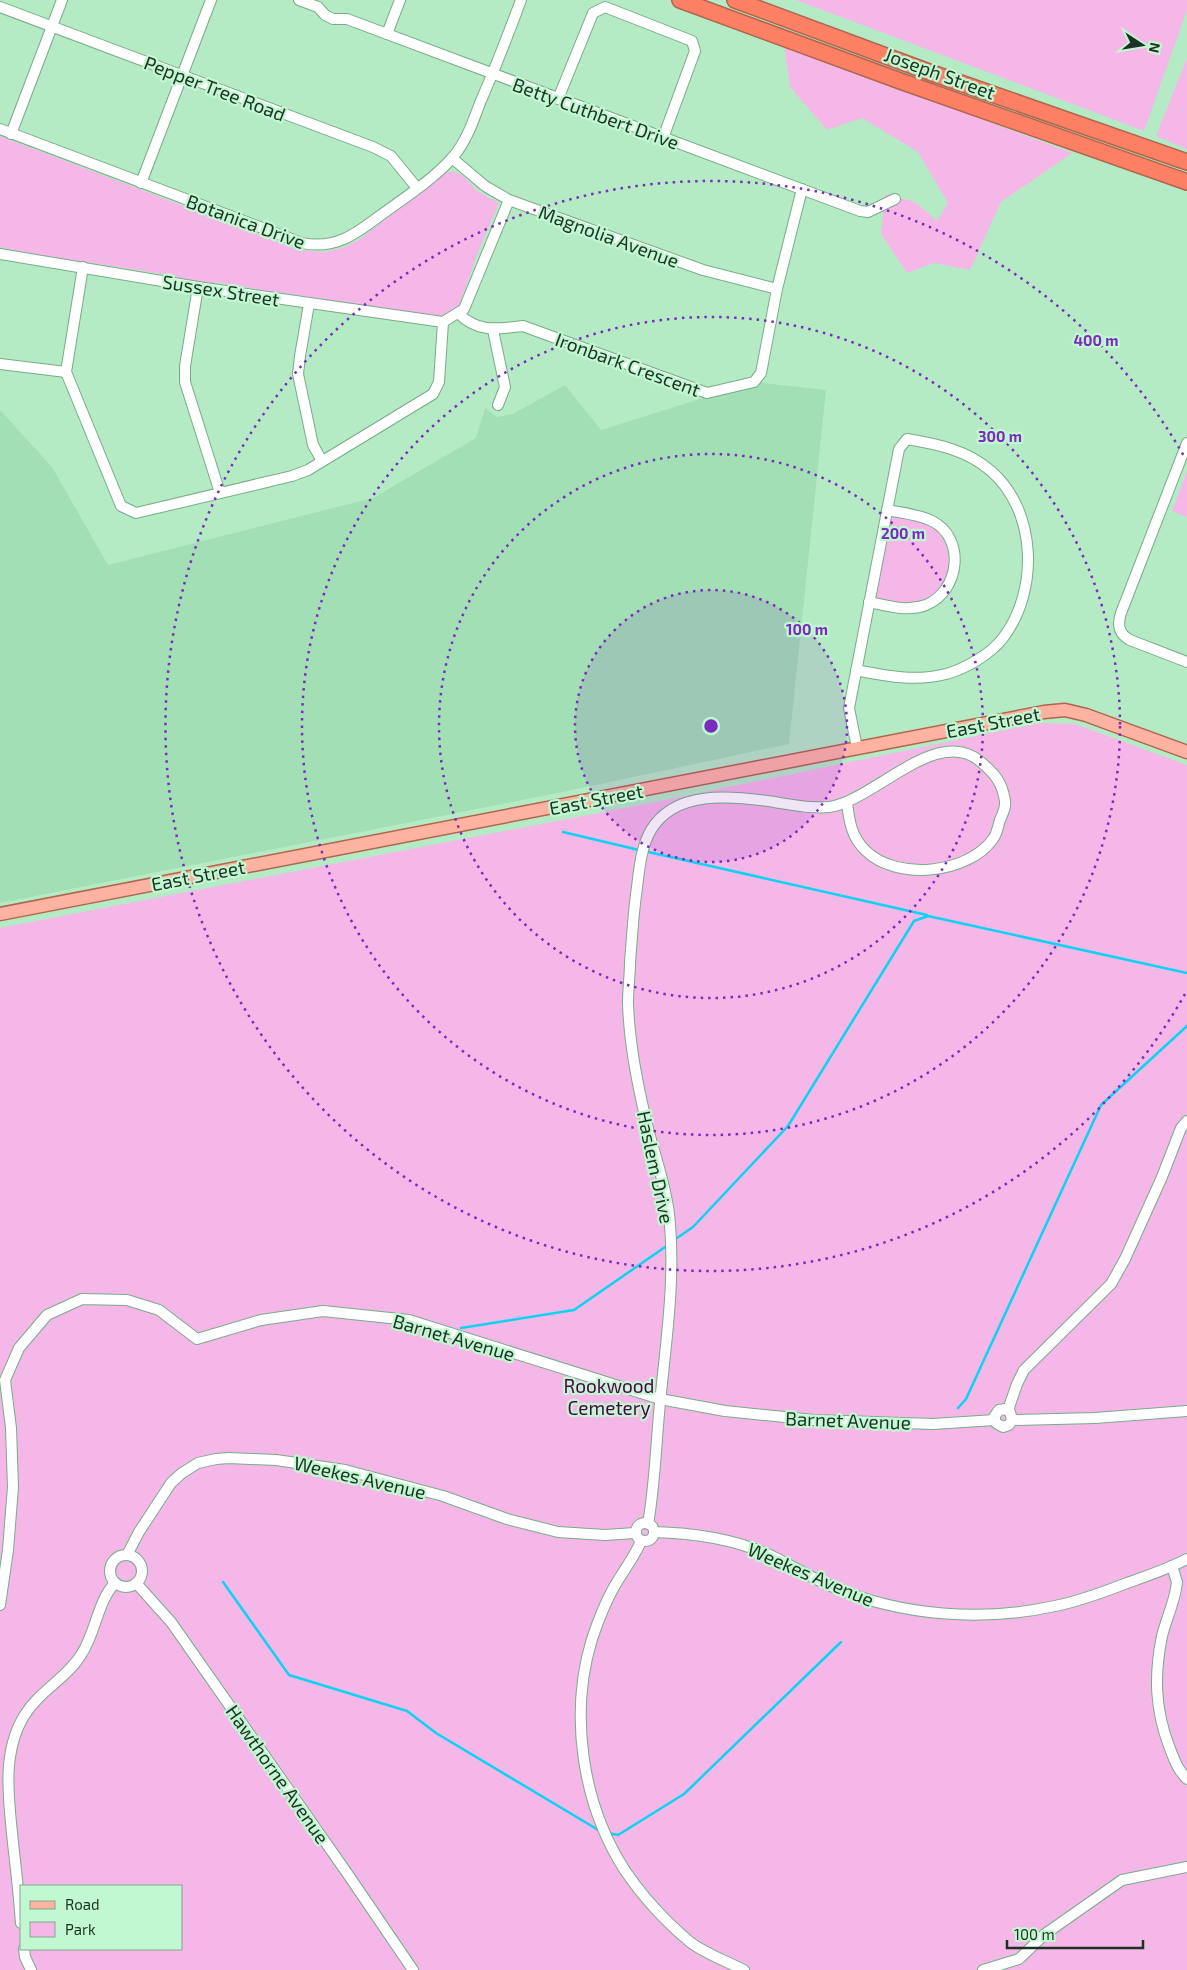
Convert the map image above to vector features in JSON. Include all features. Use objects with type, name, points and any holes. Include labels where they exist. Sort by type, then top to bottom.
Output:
[{"type":"highway","name":"Joseph Street","points":[[680,0],[903,82],[1187,182]]},
{"type":"highway","name":"Joseph Street","points":[[735,0],[929,72],[1187,162]]},
{"type":"main road","name":"East Street","points":[[0,914],[1044,712],[1065,710],[1086,715],[1187,752]]},
{"type":"street","points":[[11,134],[62,0]]},
{"type":"street","points":[[141,183],[211,0]]},
{"type":"street","name":"Betty Cuthbert Drive","points":[[299,0],[318,7],[325,15],[334,19],[347,19],[860,211],[868,212],[895,200]]},
{"type":"street","points":[[387,34],[400,0]]},
{"type":"street","name":"Botanica Drive","points":[[0,129],[302,243],[323,246],[354,234],[417,188],[452,158],[468,133],[521,0]]},
{"type":"street","name":"Pepper Tree Road","points":[[0,7],[382,152],[391,156],[417,188]]},
{"type":"street","points":[[558,99],[593,13],[606,7],[692,42],[695,51],[663,138]]},
{"type":"street","name":"Magnolia Avenue","points":[[452,158],[485,186],[509,200],[703,270],[777,289]]},
{"type":"street","name":"Ironbark Crescent","points":[[458,313],[468,323],[493,330],[523,326],[707,393],[754,382],[761,373],[777,289],[802,190]]},
{"type":"street","points":[[83,267],[66,372],[121,506],[136,513],[292,476],[308,470],[433,394],[439,382],[443,322],[464,309],[509,200]]},
{"type":"street","name":"Sussex Street","points":[[0,254],[198,287],[443,322]]},
{"type":"street","points":[[198,287],[185,366],[185,382],[220,492]]},
{"type":"street","points":[[310,304],[298,374],[313,445],[322,461]]},
{"type":"street","points":[[493,330],[505,388],[498,405]]},
{"type":"street","points":[[0,364],[66,372]]},
{"type":"street","points":[[856,670],[907,679],[946,674],[978,660],[1003,638],[1020,606],[1029,569],[1025,530],[1016,502],[991,472],[960,451],[932,443],[907,439],[899,450],[869,602],[856,670],[849,708],[857,748]]},
{"type":"street","points":[[1187,443],[1121,613],[1118,626],[1124,637],[1187,662]]},
{"type":"street","points":[[869,602],[899,608],[914,608],[938,599],[947,589],[953,577],[955,560],[952,545],[946,533],[934,522],[887,510]]},
{"type":"street","points":[[944,751],[972,754],[998,777],[1006,804],[994,838],[972,858],[947,867],[922,871],[890,866],[866,852],[854,835],[849,822],[846,802],[870,791],[904,768],[944,751]]},
{"type":"street","name":"Haslem Drive","points":[[648,1524],[671,1296],[671,1250],[666,1195],[644,1116],[628,1001],[632,921],[640,862],[651,829],[663,815],[680,804],[704,798],[738,797],[809,807],[830,807],[846,802]]},
{"type":"street","points":[[1008,1410],[1024,1370],[1110,1284],[1125,1259],[1162,1177],[1181,1128],[1187,1121]]},
{"type":"street","name":"Barnet Avenue","points":[[0,1605],[8,1550],[13,1487],[11,1428],[5,1380],[19,1348],[47,1315],[82,1299],[126,1300],[159,1310],[197,1338],[261,1320],[323,1311],[409,1320],[660,1399],[725,1411],[798,1419],[933,1424],[995,1420],[998,1425],[1003,1427],[1009,1425],[1012,1420],[1095,1418],[1187,1410]]},
{"type":"street","points":[[995,1420],[995,1414],[999,1410],[1008,1410],[1012,1414],[1012,1420]]},
{"type":"street","name":"Weekes Avenue","points":[[127,1555],[144,1522],[176,1478],[198,1463],[230,1458],[284,1460],[346,1470],[443,1496],[507,1519],[558,1532],[638,1537]]},
{"type":"street","points":[[638,1537],[650,1540],[654,1532],[652,1526],[648,1524],[639,1525],[635,1554],[615,1586],[599,1620],[584,1675],[581,1730],[591,1793],[600,1821],[624,1869],[654,1908],[692,1943],[744,1970]]},
{"type":"street","name":"Weekes Avenue","points":[[654,1532],[687,1534],[731,1542],[771,1556],[832,1587],[868,1600],[918,1611],[953,1614],[1005,1614],[1055,1606],[1109,1590],[1187,1559]]},
{"type":"street","points":[[127,1555],[135,1558],[140,1564],[141,1572],[136,1583],[126,1587],[115,1583],[110,1572],[111,1565],[120,1556],[127,1555]]},
{"type":"street","points":[[1172,1566],[1177,1582],[1162,1637],[1156,1685],[1161,1725],[1178,1770],[1187,1779]]},
{"type":"street","points":[[20,1915],[4,1788],[11,1749],[21,1721],[38,1696],[66,1673],[81,1656],[91,1638],[106,1597],[115,1583]]},
{"type":"street","name":"Hawthorne Avenue","points":[[136,1583],[171,1622],[413,1970]]},
{"type":"street","points":[[983,1970],[1019,1959],[1045,1934],[1122,1880],[1187,1867]]},
{"type":"street","points":[[24,1950],[31,1970]]},
{"type":"shaded area","points":[[754,382],[826,390],[789,744],[563,792],[0,903],[0,410],[52,467],[108,565],[373,498],[476,438],[485,408],[497,417],[513,414],[565,385],[601,430]]},
{"type":"green space","points":[[796,0],[1187,0],[1187,10],[1144,131]]},
{"type":"green space","points":[[784,45],[1072,153],[1001,202],[970,270],[934,263],[907,273],[881,234],[885,194],[915,202],[937,221],[948,203],[918,152],[862,118],[827,130],[790,87]]},
{"type":"green space","points":[[1187,58],[1187,149],[1156,136]]},
{"type":"green space","points":[[0,136],[299,250],[324,252],[343,248],[360,239],[447,172],[453,171],[462,175],[477,190],[499,203],[478,252],[459,306],[441,316],[428,316],[278,292],[272,294],[261,292],[258,289],[218,282],[213,284],[179,279],[176,276],[80,261],[75,263],[0,247]]},
{"type":"green space","points":[[1187,471],[1187,517],[1172,511]]},
{"type":"green space","points":[[892,516],[926,523],[942,537],[947,548],[949,559],[945,581],[940,590],[926,601],[904,604],[875,599]]},
{"type":"green space","name":"Rookwood Cemetery","points":[[1040,723],[1075,724],[1187,765],[1187,1970],[0,1970],[0,928],[656,802]]},
{"type":"waterway","points":[[563,832],[639,850]]},
{"type":"waterway","points":[[644,851],[927,915]]},
{"type":"waterway","points":[[674,1240],[693,1227],[788,1126],[914,921],[928,916],[1187,973]]},
{"type":"waterway","points":[[958,1408],[966,1399],[1101,1105],[1187,1026]]},
{"type":"waterway","points":[[461,1328],[574,1310],[668,1245]]},
{"type":"waterway","points":[[223,1582],[289,1675],[407,1711],[436,1733],[600,1831]]},
{"type":"waterway","points":[[608,1833],[618,1835],[684,1794],[841,1642]]}]
